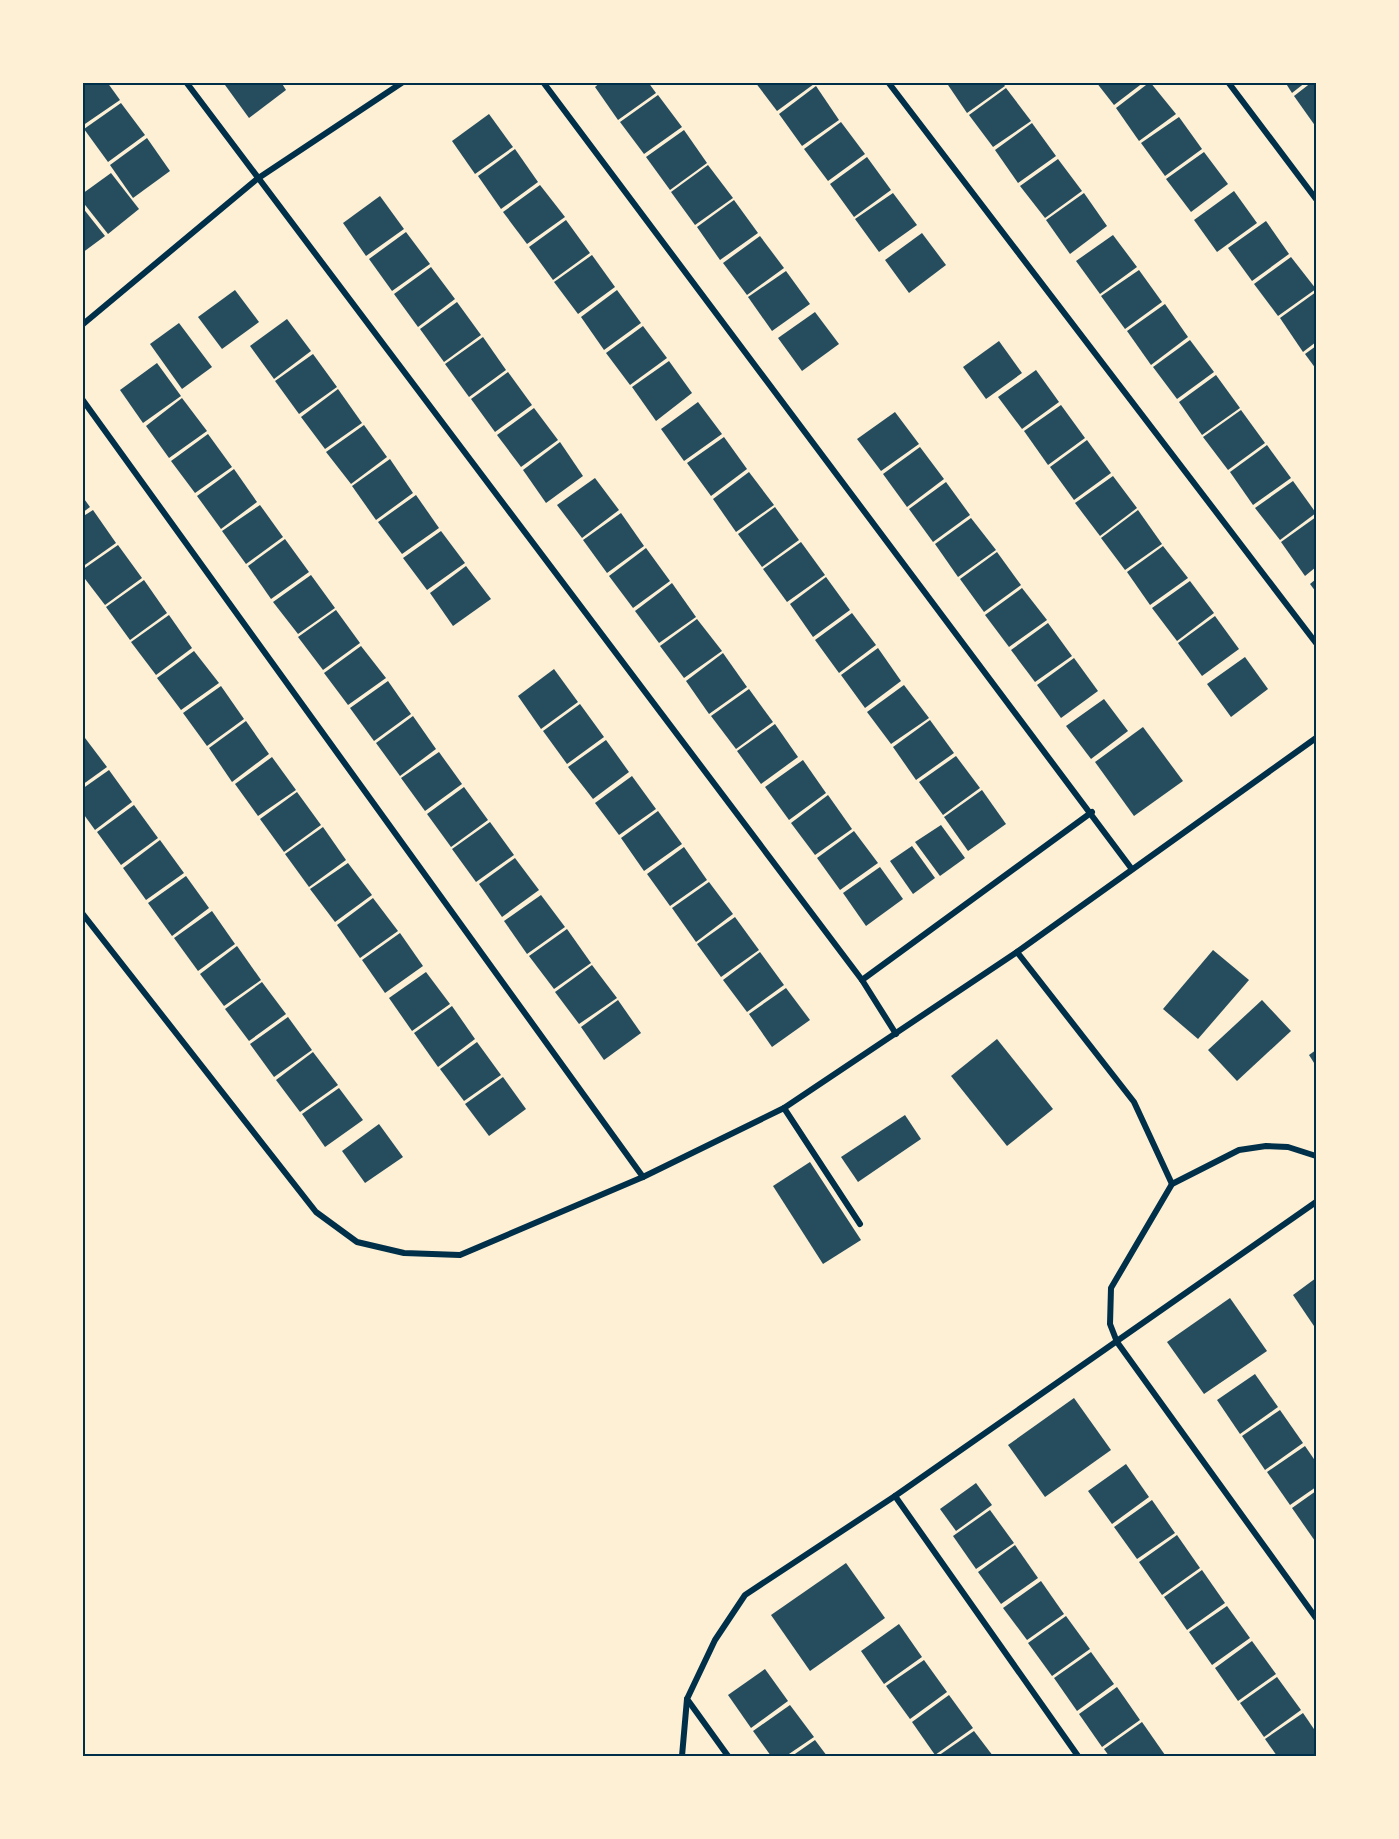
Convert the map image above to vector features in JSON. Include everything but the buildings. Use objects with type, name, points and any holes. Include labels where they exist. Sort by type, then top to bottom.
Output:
[{"type":"street","points":[[186,82],[862,980],[896,1034]]},
{"type":"street","points":[[82,325],[257,179],[403,82]]},
{"type":"street","points":[[543,82],[1092,812],[1131,868]]},
{"type":"street","points":[[888,82],[1317,643]]},
{"type":"street","points":[[1228,82],[1317,199]]},
{"type":"street","points":[[82,399],[643,1177]]},
{"type":"street","points":[[82,913],[316,1212],[357,1242],[404,1253],[460,1255],[643,1177],[784,1108],[1017,952],[1131,868],[1317,738]]},
{"type":"street","points":[[862,980],[1092,812]]},
{"type":"street","points":[[1017,952],[1134,1102],[1172,1184]]},
{"type":"street","points":[[784,1108],[860,1224]]},
{"type":"street","points":[[1317,1156],[1288,1147],[1266,1146],[1239,1150],[1172,1184],[1111,1288],[1110,1324],[1117,1342],[1317,1618]]},
{"type":"street","points":[[682,1756],[687,1699],[715,1640],[745,1595],[895,1496],[1317,1202]]},
{"type":"street","points":[[895,1496],[1078,1756]]},
{"type":"street","points":[[687,1699],[728,1756]]}]
